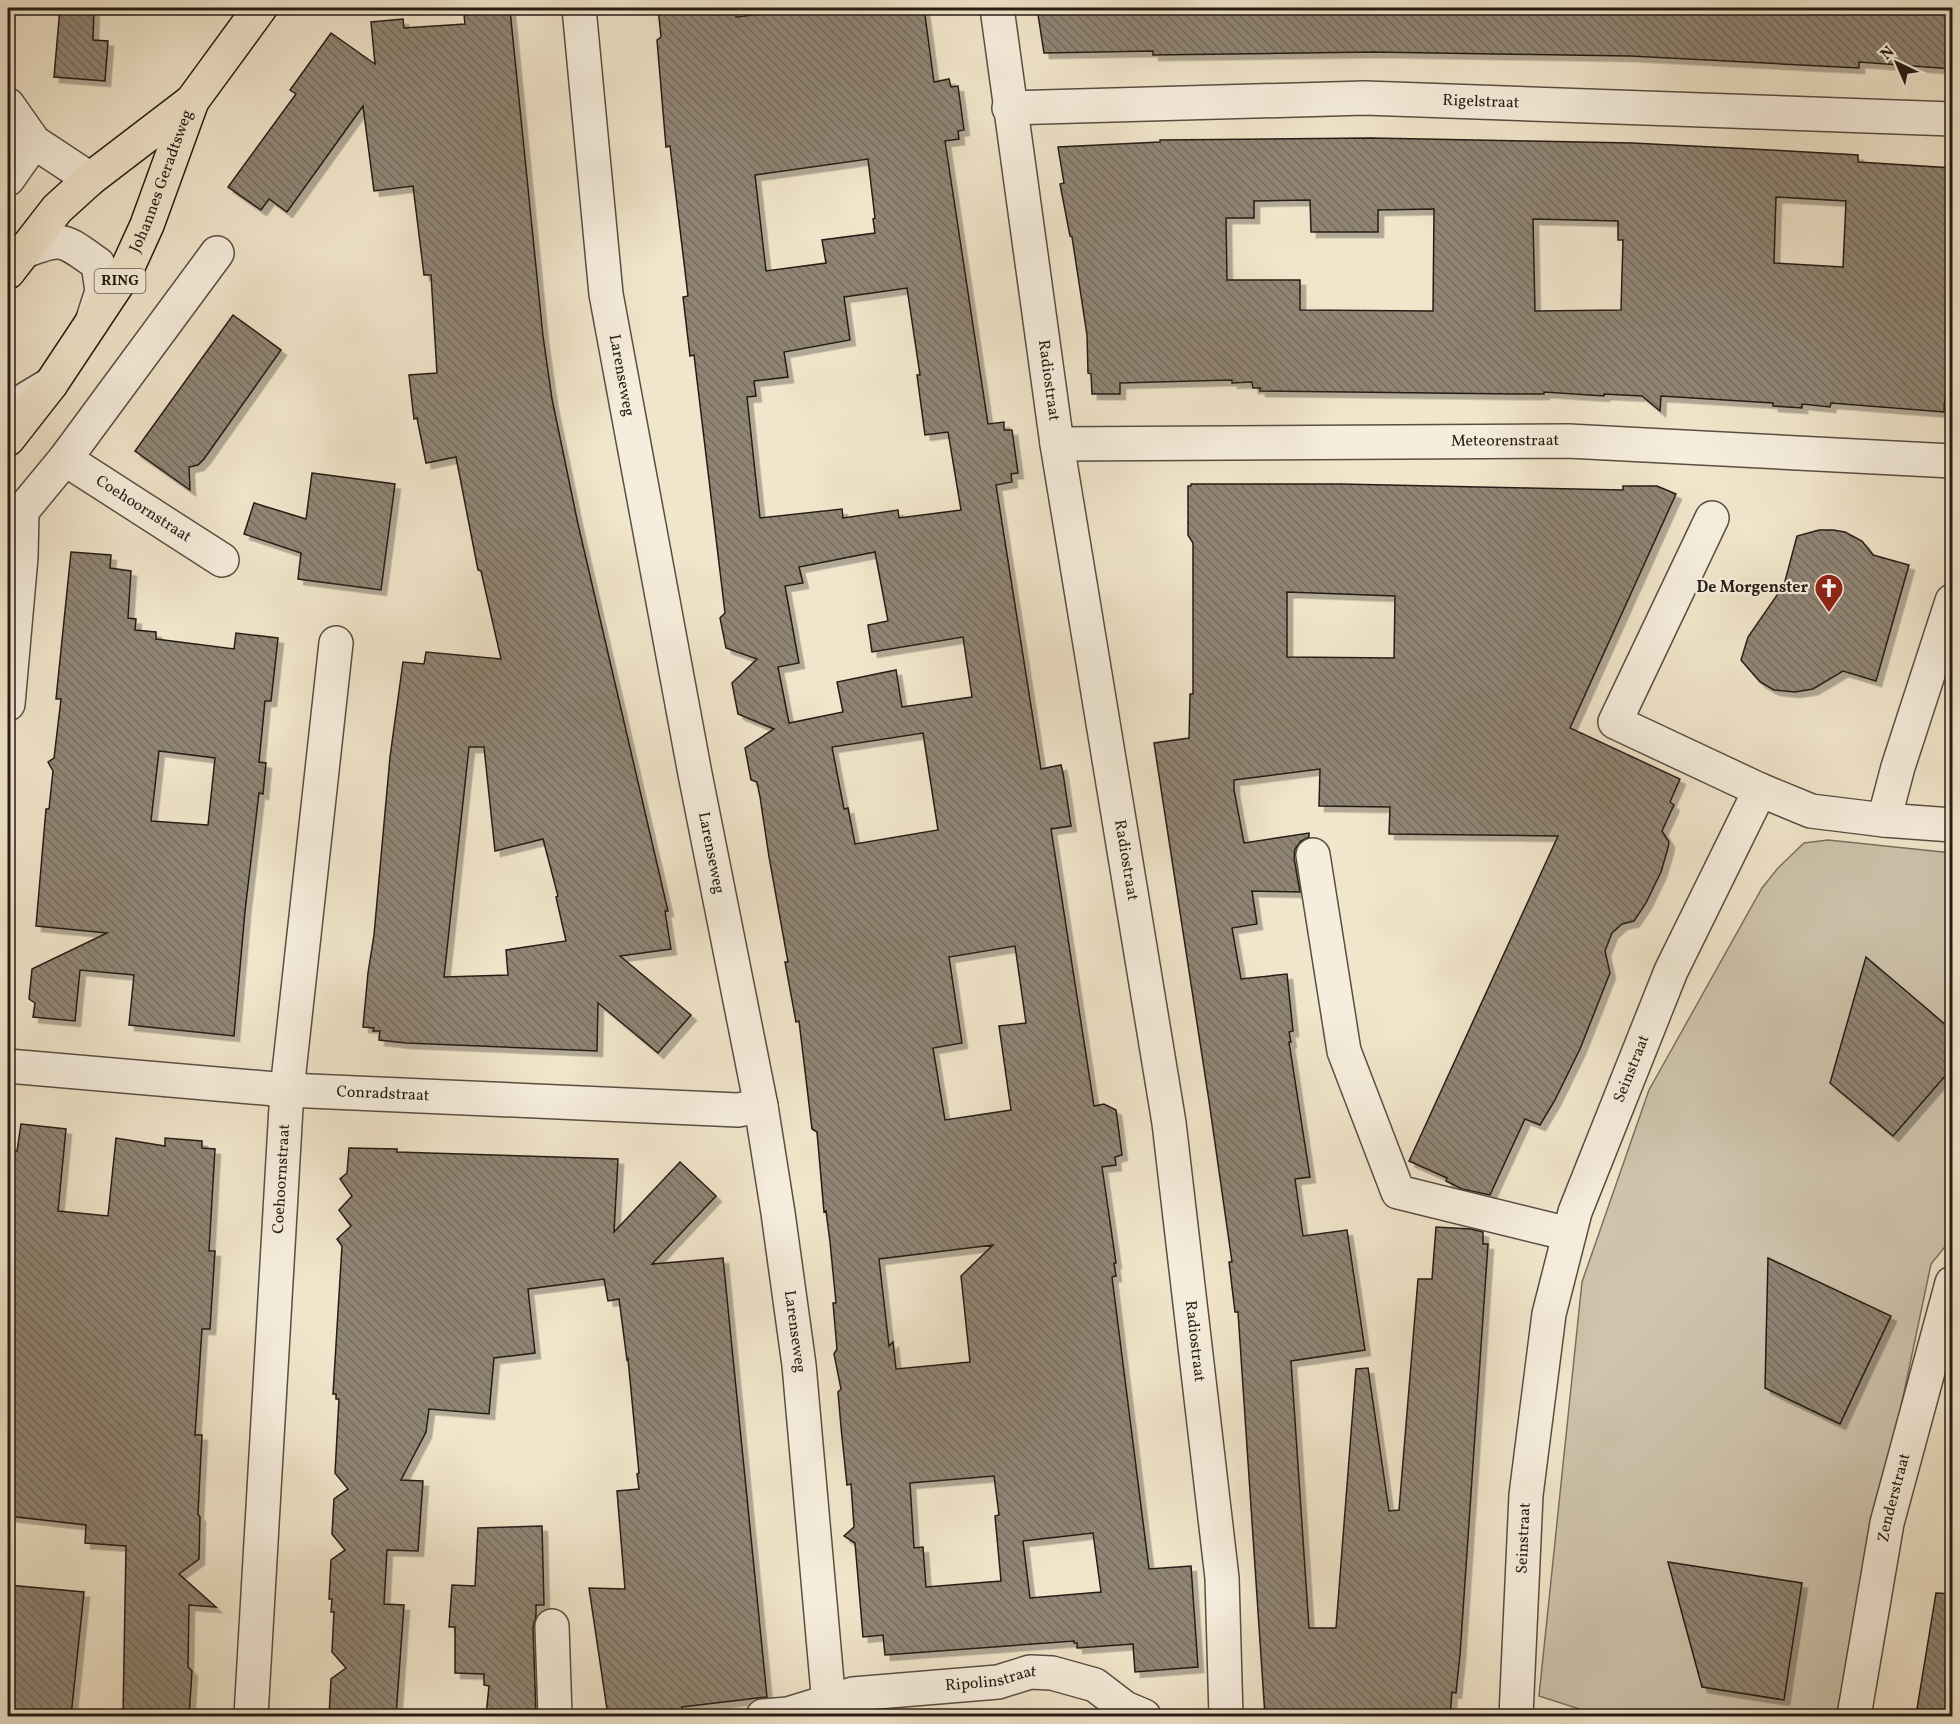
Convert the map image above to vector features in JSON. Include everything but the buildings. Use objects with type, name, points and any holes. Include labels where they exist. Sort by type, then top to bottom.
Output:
[{"type":"main road","name":"Johannes Geradtsweg","points":[[14,263],[57,209],[90,179],[192,100],[260,8]]},
{"type":"main road","name":"Johannes Geradtsweg","points":[[8,439],[51,384],[126,271],[147,225],[192,100]]},
{"type":"street","name":"Larenseweg","points":[[579,8],[606,294],[695,774],[761,1106],[778,1212],[799,1365],[821,1709]]},
{"type":"street","name":"Radiostraat","points":[[997,8],[1057,444],[1169,1123],[1222,1578],[1226,1716]]},
{"type":"street","name":"Rigelstraat","points":[[1009,108],[1365,98],[1953,119]]},
{"type":"street","points":[[8,105],[34,142],[90,179]]},
{"type":"street","points":[[8,179],[34,142]]},
{"type":"street","points":[[14,263],[50,242],[68,243],[98,264],[102,291],[92,322]]},
{"type":"street","points":[[8,704],[21,558],[15,506],[65,459],[217,253]]},
{"type":"street","points":[[8,406],[18,404],[51,384]]},
{"type":"street","name":"Meteorenstraat","points":[[1057,444],[1568,441],[1953,461]]},
{"type":"street","name":"Coehoornstraat","points":[[65,459],[222,560]]},
{"type":"street","points":[[1712,518],[1615,722],[1760,790],[1811,811],[1953,825]]},
{"type":"street","points":[[1884,820],[1898,767],[1953,601]]},
{"type":"street","name":"Coehoornstraat","points":[[250,1716],[287,1090],[336,643]]},
{"type":"street","name":"Seinstraat","points":[[1521,1715],[1517,1660],[1526,1495],[1549,1314],[1569,1234],[1575,1212],[1671,971],[1760,790]]},
{"type":"street","points":[[1313,855],[1344,1051],[1398,1192],[1569,1234]]},
{"type":"street","name":"Conradstraat","points":[[8,1066],[287,1090],[738,1110],[761,1106]]},
{"type":"street","name":"Zenderstraat","points":[[1854,1716],[1887,1523],[1953,1283]]},
{"type":"street","points":[[552,1626],[555,1716]]},
{"type":"street","name":"Ripolinstraat","points":[[763,1716],[821,1709],[853,1694],[998,1682],[1030,1672],[1052,1672],[1095,1685],[1125,1708],[1144,1716]]},
{"type":"shaded area","points":[[1828,840],[1952,853],[1952,1238],[1931,1264],[1836,1716],[1601,1716],[1539,1696],[1582,1282],[1649,1090],[1762,888],[1778,868],[1804,843]]},
{"type":"place","name":"De Morgenster","points":[[1829,614]]}]
